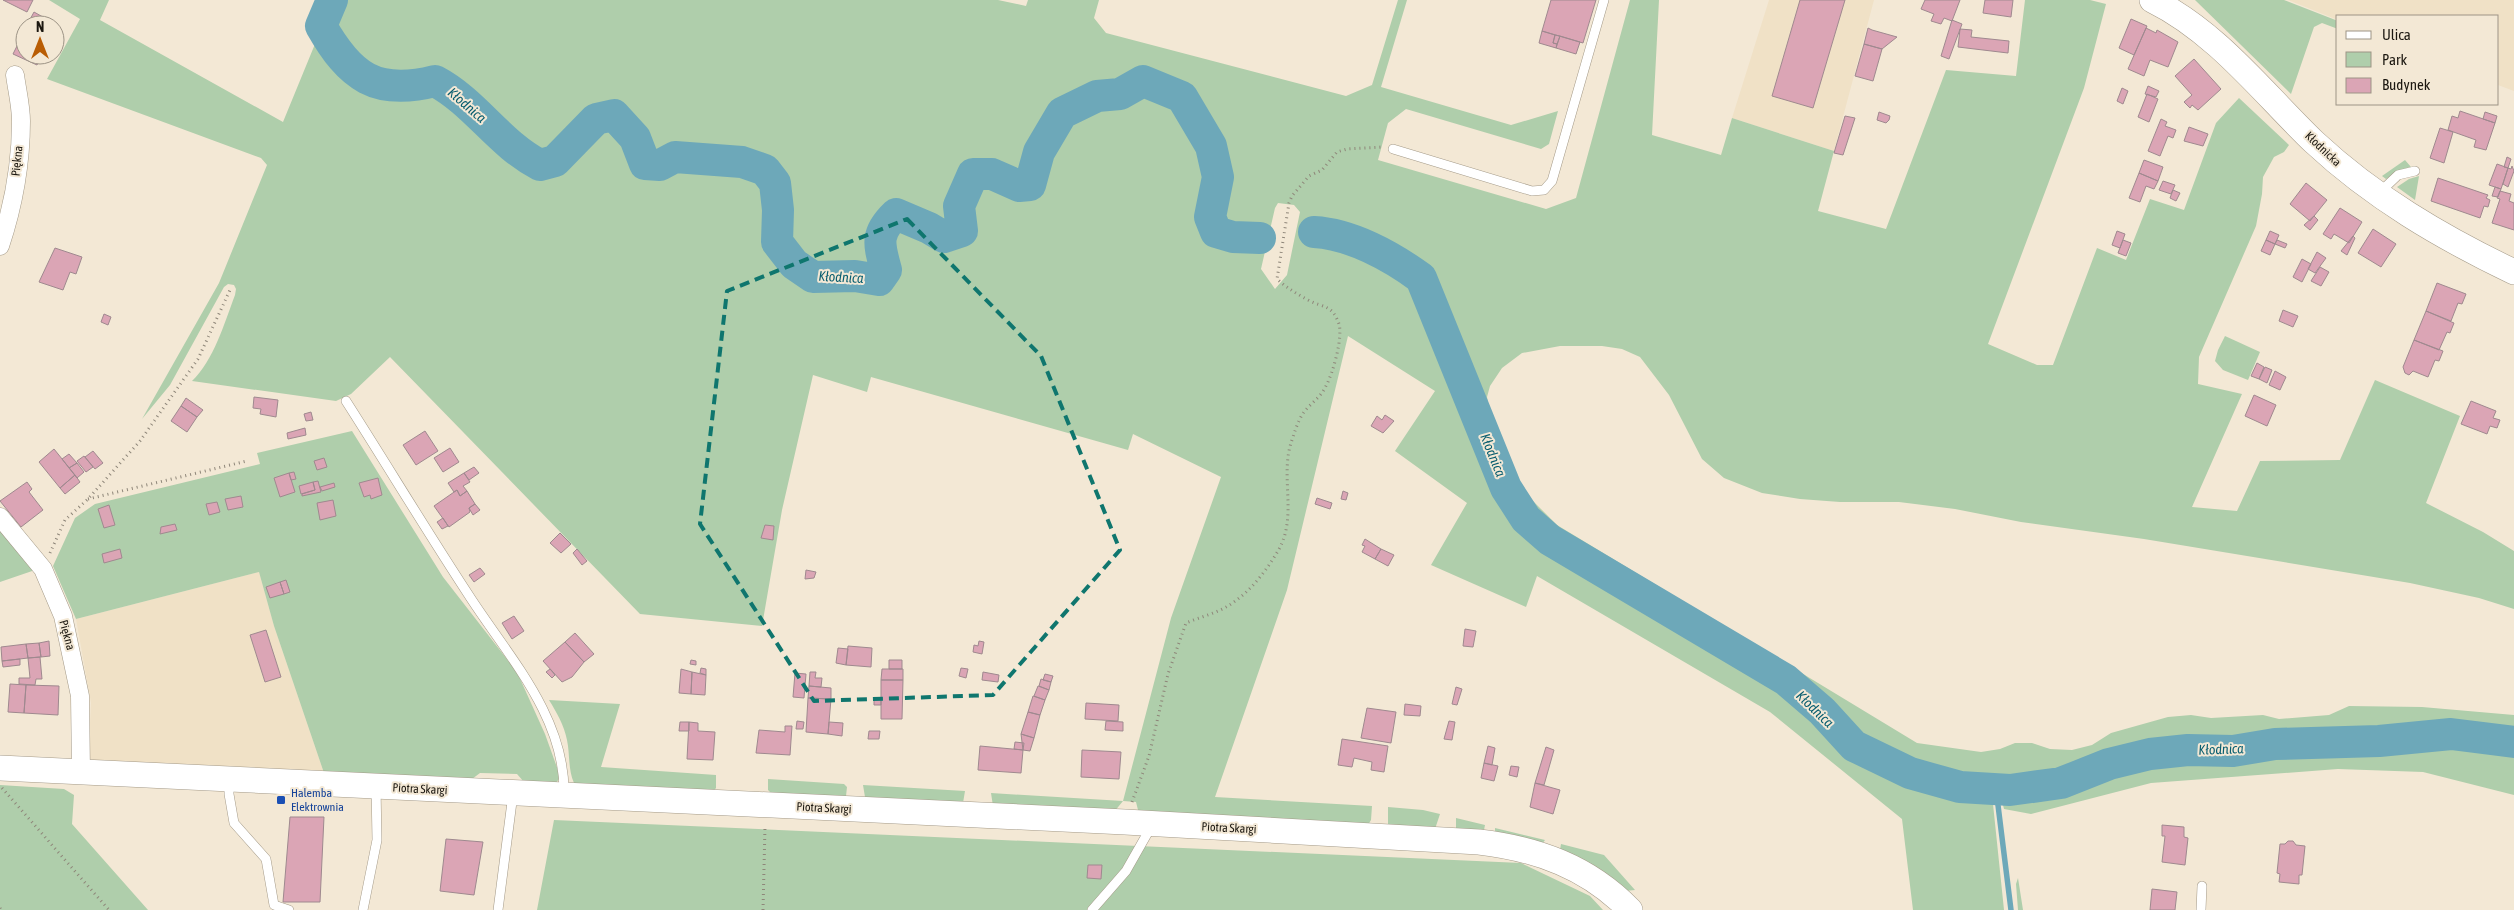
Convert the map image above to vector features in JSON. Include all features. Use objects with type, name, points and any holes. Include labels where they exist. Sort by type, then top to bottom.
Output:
[{"type":"street","name":"Kłodnicka","points":[[2152,0],[2198,29],[2231,58],[2315,142],[2377,195],[2430,229],[2514,272]]},
{"type":"street","name":"Piękna","points":[[0,246],[9,219],[17,170],[21,120],[15,75]]},
{"type":"street","name":"Piękna","points":[[0,517],[43,569],[63,616],[74,659],[80,696],[81,772]]},
{"type":"street","name":"Piotra Skargi","points":[[0,768],[1125,822],[1479,842],[1512,846],[1544,854],[1573,866],[1610,891],[1630,910]]},
{"type":"lane","points":[[1393,149],[1532,191],[1544,190],[1552,181],[1604,0]]},
{"type":"lane","points":[[2377,195],[2398,175],[2415,171]]},
{"type":"lane","points":[[346,400],[469,596],[521,669],[553,732],[564,770],[564,796]]},
{"type":"lane","points":[[229,779],[229,794],[234,823],[266,859],[274,905],[289,910]]},
{"type":"lane","points":[[363,910],[377,840],[376,786]]},
{"type":"lane","points":[[498,910],[513,794]]},
{"type":"lane","points":[[1092,910],[1126,871],[1152,824]]},
{"type":"lane","points":[[2201,910],[2202,886]]},
{"type":"path","points":[[1125,822],[1149,756],[1168,674],[1186,623],[1231,605],[1256,583],[1279,549],[1287,524],[1287,471],[1291,445],[1304,412],[1314,403],[1326,386],[1341,337],[1340,326],[1334,314],[1323,304],[1304,297],[1277,279],[1278,263],[1292,196],[1309,176],[1322,170],[1337,152],[1354,148],[1393,149]]},
{"type":"path","points":[[43,569],[65,520],[88,500],[140,441],[198,359],[230,290]]},
{"type":"path","points":[[88,500],[247,461]]},
{"type":"path","points":[[0,786],[109,910]]},
{"type":"path","points":[[763,910],[766,805]]},
{"type":"highlighted area","points":[[907,219],[1041,356],[1120,550],[993,695],[814,701],[700,524],[727,291]]},
{"type":"shaded area","points":[[1769,0],[1874,0],[1834,151],[1732,118]]},
{"type":"shaded area","points":[[2288,0],[2514,0],[2514,91],[2499,85],[2499,15],[2336,15],[2336,19]]},
{"type":"shaded area","points":[[259,572],[274,626],[324,773],[88,763],[91,703],[76,619]]},
{"type":"green space","points":[[49,0],[109,0],[100,20],[283,122],[315,44],[313,30],[317,0],[998,0],[1026,6],[1028,0],[1099,0],[1094,18],[1106,33],[1346,96],[1372,85],[1398,0],[1407,0],[1381,87],[1511,125],[1558,111],[1549,144],[1541,149],[1406,109],[1388,123],[1378,160],[1546,209],[1576,198],[1630,0],[1659,0],[1652,135],[1721,155],[1732,118],[1834,151],[1818,211],[1886,229],[1946,70],[2016,76],[2025,0],[2090,0],[2106,4],[2084,88],[1988,344],[2037,365],[2053,365],[2097,248],[2126,260],[2150,199],[2184,210],[2216,123],[2239,98],[2289,145],[2284,152],[2274,157],[2263,177],[2256,226],[2199,357],[2198,384],[2242,394],[2192,507],[2237,511],[2260,461],[2340,460],[2375,380],[2460,416],[2426,503],[2483,532],[2514,551],[2514,609],[2479,598],[2410,583],[2144,539],[2021,522],[1955,509],[1899,502],[1840,502],[1800,499],[1762,493],[1724,478],[1702,459],[1669,395],[1640,357],[1622,349],[1602,346],[1560,346],[1522,353],[1502,368],[1490,386],[1487,397],[1491,419],[1509,468],[1528,496],[1557,525],[1917,743],[1981,752],[2000,749],[2015,743],[2032,743],[2050,749],[2072,750],[2092,745],[2111,733],[2168,717],[2191,715],[2211,718],[2263,715],[2279,719],[2329,715],[2349,706],[2422,707],[2514,715],[2514,795],[2423,772],[2338,769],[2151,783],[2031,814],[2004,809],[1998,785],[1991,783],[1985,785],[1993,804],[2004,910],[1913,910],[1902,819],[1770,712],[1537,576],[1526,607],[1431,565],[1467,503],[1395,451],[1435,391],[1348,336],[1287,590],[1215,797],[1372,806],[1371,820],[1368,825],[1142,815],[1138,810],[1136,802],[1123,801],[1171,618],[1221,477],[1133,434],[1128,450],[871,377],[867,392],[813,375],[782,510],[762,626],[640,614],[390,357],[351,394],[336,401],[192,381],[206,363],[218,341],[235,295],[236,289],[234,285],[228,284],[224,287],[170,385],[142,419],[219,283],[267,165],[261,158],[47,79],[55,65],[65,65],[65,46],[80,19]],"holes":[[[1278,203],[1294,205],[1300,212],[1287,275],[1275,289],[1261,269],[1275,208]]]},
{"type":"green space","points":[[2195,0],[2284,0],[2336,20],[2336,28],[2322,23],[2314,27],[2291,94]]},
{"type":"green space","points":[[2405,160],[2411,167],[2400,170],[2386,179],[2382,176]]},
{"type":"green space","points":[[2419,176],[2415,200],[2397,187],[2409,179]]},
{"type":"green space","points":[[2225,336],[2260,352],[2248,380],[2223,370],[2215,361]]},
{"type":"green space","points":[[352,431],[443,577],[517,672],[545,734],[559,773],[559,779],[555,784],[524,782],[517,774],[480,773],[472,779],[324,773],[274,626],[259,572],[76,619],[53,566],[75,518],[95,504],[260,464],[257,453]]},
{"type":"green space","points":[[0,524],[38,569],[0,582]]},
{"type":"green space","points":[[549,700],[620,704],[601,767],[716,775],[716,788],[712,793],[574,783],[566,735],[560,719]]},
{"type":"green space","points":[[768,779],[844,784],[847,787],[846,796],[840,799],[772,794],[768,790]]},
{"type":"green space","points":[[0,785],[64,789],[74,795],[72,824],[148,910],[0,910]]},
{"type":"green space","points":[[863,785],[965,791],[963,803],[865,797]]},
{"type":"green space","points":[[991,793],[1123,801],[1114,812],[993,806]]},
{"type":"green space","points":[[1388,807],[1423,810],[1440,814],[1435,829],[1388,825]]},
{"type":"green space","points":[[1456,818],[1485,825],[1484,830],[1456,830]]},
{"type":"green space","points":[[554,820],[1521,863],[1590,896],[1603,910],[537,910]]},
{"type":"green space","points":[[1495,828],[1545,840],[1542,844],[1495,832]]},
{"type":"green space","points":[[1561,844],[1604,855],[1635,890],[1625,891],[1560,850]]},
{"type":"green space","points":[[2018,878],[2023,910],[2018,910],[2016,884]]},
{"type":"building","points":[[3,0],[33,0],[27,12]]},
{"type":"building","points":[[1551,0],[1596,0],[1583,43],[1542,31]]},
{"type":"building","points":[[1800,0],[1845,0],[1813,108],[1772,96]]},
{"type":"building","points":[[1925,0],[1960,0],[1952,21],[1944,18],[1941,24],[1931,21],[1934,14],[1921,9]]},
{"type":"building","points":[[1985,0],[2013,0],[2011,17],[1983,13]]},
{"type":"building","points":[[2131,19],[2147,26],[2134,55],[2119,48]]},
{"type":"building","points":[[1952,20],[1962,24],[1949,59],[1941,56]]},
{"type":"building","points":[[1868,28],[1897,37],[1882,49],[1864,44]]},
{"type":"building","points":[[2146,28],[2156,33],[2157,30],[2178,42],[2168,67],[2150,60],[2144,76],[2128,69]]},
{"type":"building","points":[[1960,29],[1972,30],[1971,37],[2009,41],[2008,53],[1958,47]]},
{"type":"building","points":[[1542,31],[1555,35],[1553,43],[1557,44],[1556,48],[1539,43]]},
{"type":"building","points":[[1555,35],[1560,36],[1557,44],[1553,43]]},
{"type":"building","points":[[1560,36],[1580,42],[1576,54],[1556,48]]},
{"type":"building","points":[[1864,44],[1882,49],[1873,81],[1855,76]]},
{"type":"building","points":[[2194,59],[2221,89],[2198,110],[2192,105],[2190,108],[2184,102],[2192,95],[2175,76]]},
{"type":"building","points":[[2148,86],[2159,91],[2156,97],[2145,94]]},
{"type":"building","points":[[2122,88],[2128,91],[2123,104],[2117,101]]},
{"type":"building","points":[[2147,94],[2158,99],[2149,122],[2138,117]]},
{"type":"building","points":[[2460,111],[2495,123],[2486,150],[2474,147],[2476,140],[2448,130],[2452,116],[2458,118]]},
{"type":"building","points":[[1879,112],[1890,116],[1886,123],[1877,120]]},
{"type":"building","points":[[2485,112],[2497,116],[2495,123],[2483,119]]},
{"type":"building","points":[[1845,116],[1855,118],[1843,155],[1834,153]]},
{"type":"building","points":[[2161,119],[2167,122],[2165,126],[2176,130],[2173,138],[2168,136],[2160,156],[2148,151]]},
{"type":"building","points":[[2189,127],[2208,134],[2203,146],[2184,141]]},
{"type":"building","points":[[2440,128],[2453,132],[2444,163],[2430,158]]},
{"type":"building","points":[[2507,157],[2511,159],[2508,168],[2504,167]]},
{"type":"building","points":[[2144,160],[2163,167],[2158,181],[2139,173]]},
{"type":"building","points":[[2497,164],[2508,168],[2501,189],[2489,185]]},
{"type":"building","points":[[2512,166],[2514,171],[2508,187],[2503,184],[2508,168],[2511,169]]},
{"type":"building","points":[[2139,173],[2158,181],[2154,189],[2146,186],[2140,202],[2129,198]]},
{"type":"building","points":[[2438,178],[2488,195],[2486,198],[2490,200],[2488,207],[2484,206],[2480,218],[2431,201]]},
{"type":"building","points":[[2163,181],[2175,185],[2171,194],[2159,190]]},
{"type":"building","points":[[2306,183],[2327,200],[2310,221],[2290,204]]},
{"type":"building","points":[[2495,187],[2501,189],[2498,197],[2492,196]]},
{"type":"building","points":[[2173,190],[2180,193],[2176,201],[2170,198]]},
{"type":"building","points":[[2500,191],[2511,194],[2509,201],[2514,203],[2514,230],[2492,223],[2500,199],[2497,198]]},
{"type":"building","points":[[2340,208],[2362,222],[2349,243],[2334,234],[2331,239],[2323,234]]},
{"type":"building","points":[[2314,216],[2318,220],[2310,230],[2304,225]]},
{"type":"building","points":[[2373,229],[2396,244],[2381,267],[2358,253]]},
{"type":"building","points":[[2117,231],[2125,234],[2120,248],[2112,245]]},
{"type":"building","points":[[2270,231],[2279,235],[2275,244],[2266,240]]},
{"type":"building","points":[[2353,236],[2355,238],[2347,255],[2341,251]]},
{"type":"building","points":[[2123,240],[2131,243],[2126,256],[2118,253]]},
{"type":"building","points":[[2266,240],[2275,244],[2270,255],[2261,251]]},
{"type":"building","points":[[2277,240],[2287,244],[2285,248],[2275,244]]},
{"type":"building","points":[[55,248],[82,257],[76,274],[70,272],[63,290],[39,282]]},
{"type":"building","points":[[2317,252],[2326,258],[2315,273],[2308,269]]},
{"type":"building","points":[[2302,259],[2311,264],[2302,282],[2293,277]]},
{"type":"building","points":[[2320,267],[2329,272],[2321,286],[2311,281]]},
{"type":"building","points":[[2437,283],[2466,294],[2462,304],[2458,303],[2451,321],[2426,311]]},
{"type":"building","points":[[2283,310],[2298,316],[2293,327],[2279,321]]},
{"type":"building","points":[[2426,311],[2454,323],[2450,333],[2447,332],[2439,350],[2414,340]]},
{"type":"building","points":[[104,314],[111,317],[108,325],[101,322]]},
{"type":"building","points":[[2414,340],[2443,351],[2439,361],[2435,360],[2428,377],[2413,371],[2409,375],[2405,373],[2403,367]]},
{"type":"building","points":[[2257,363],[2264,367],[2259,379],[2251,376]]},
{"type":"building","points":[[2265,367],[2272,370],[2267,383],[2259,379]]},
{"type":"building","points":[[2275,371],[2286,377],[2280,390],[2269,385]]},
{"type":"building","points":[[2254,395],[2276,405],[2267,426],[2245,416]]},
{"type":"building","points":[[254,397],[278,400],[276,417],[260,414],[261,409],[253,408]]},
{"type":"building","points":[[186,398],[203,410],[197,417],[181,406]]},
{"type":"building","points":[[2471,401],[2496,411],[2493,418],[2500,420],[2497,428],[2490,426],[2487,434],[2461,424]]},
{"type":"building","points":[[181,406],[197,417],[187,432],[171,421]]},
{"type":"building","points":[[311,412],[313,420],[306,421],[304,414]]},
{"type":"building","points":[[1385,415],[1394,421],[1383,433],[1371,426],[1377,416],[1382,420]]},
{"type":"building","points":[[305,428],[306,435],[288,439],[287,433]]},
{"type":"building","points":[[425,431],[438,451],[416,465],[403,445]]},
{"type":"building","points":[[450,448],[459,462],[443,472],[434,458]]},
{"type":"building","points":[[54,449],[75,475],[60,488],[39,462]]},
{"type":"building","points":[[93,451],[103,463],[95,469],[85,457]]},
{"type":"building","points":[[69,454],[77,463],[69,468],[62,459]]},
{"type":"building","points":[[84,456],[93,467],[86,472],[77,461]]},
{"type":"building","points":[[324,458],[327,467],[317,470],[314,461]]},
{"type":"building","points":[[77,463],[84,472],[77,478],[69,468]]},
{"type":"building","points":[[474,467],[479,473],[469,480],[464,473]]},
{"type":"building","points":[[294,472],[296,479],[291,480],[289,473]]},
{"type":"building","points":[[289,473],[295,492],[280,497],[274,478]]},
{"type":"building","points":[[464,473],[470,482],[463,486],[467,491],[460,496],[457,490],[454,492],[448,483]]},
{"type":"building","points":[[75,475],[80,482],[65,494],[60,488]]},
{"type":"building","points":[[378,478],[382,495],[371,499],[370,495],[364,497],[359,483]]},
{"type":"building","points":[[318,481],[321,492],[302,496],[302,494],[315,490],[313,482]]},
{"type":"building","points":[[27,482],[32,489],[29,492],[43,510],[21,527],[0,501]]},
{"type":"building","points":[[313,482],[315,490],[301,494],[299,486]]},
{"type":"building","points":[[334,483],[335,487],[322,491],[320,487]]},
{"type":"building","points":[[457,490],[460,496],[467,491],[475,504],[469,508],[470,512],[449,527],[434,506]]},
{"type":"building","points":[[1343,491],[1348,493],[1346,500],[1341,499]]},
{"type":"building","points":[[241,496],[243,507],[228,510],[225,499]]},
{"type":"building","points":[[1317,498],[1332,503],[1330,509],[1315,504]]},
{"type":"building","points":[[333,500],[336,516],[320,520],[317,503]]},
{"type":"building","points":[[217,502],[220,512],[209,515],[206,504]]},
{"type":"building","points":[[475,504],[480,510],[473,515],[469,508]]},
{"type":"building","points":[[109,505],[115,525],[104,528],[98,509]]},
{"type":"building","points":[[443,518],[448,526],[442,529],[437,522]]},
{"type":"building","points":[[175,524],[177,530],[160,534],[161,527]]},
{"type":"building","points":[[765,525],[774,526],[773,540],[761,538]]},
{"type":"building","points":[[560,533],[571,544],[561,553],[550,543]]},
{"type":"building","points":[[1365,539],[1381,549],[1375,559],[1362,552],[1365,546],[1362,545]]},
{"type":"building","points":[[120,549],[122,558],[104,563],[102,554]]},
{"type":"building","points":[[577,549],[587,561],[582,565],[573,553]]},
{"type":"building","points":[[1381,549],[1394,555],[1388,566],[1375,559]]},
{"type":"building","points":[[480,568],[485,574],[474,582],[469,575]]},
{"type":"building","points":[[806,570],[816,572],[814,578],[805,579]]},
{"type":"building","points":[[286,580],[290,592],[284,594],[280,582]]},
{"type":"building","points":[[280,582],[284,594],[270,598],[266,587]]},
{"type":"building","points":[[514,616],[524,631],[512,639],[502,623]]},
{"type":"building","points":[[1465,629],[1476,631],[1473,647],[1463,646]]},
{"type":"building","points":[[266,630],[281,677],[265,682],[250,635]]},
{"type":"building","points":[[575,633],[594,654],[584,662],[565,642]]},
{"type":"building","points":[[49,641],[50,656],[41,657],[39,643]]},
{"type":"building","points":[[979,641],[984,642],[982,654],[973,652],[974,645],[978,646]]},
{"type":"building","points":[[565,642],[584,662],[572,677],[562,682],[543,661]]},
{"type":"building","points":[[39,643],[41,657],[28,658],[26,644]]},
{"type":"building","points":[[26,644],[28,658],[2,661],[1,647]]},
{"type":"building","points":[[848,646],[872,648],[871,667],[846,665]]},
{"type":"building","points":[[838,648],[848,649],[846,665],[836,663]]},
{"type":"building","points":[[40,657],[42,679],[36,679],[35,685],[19,684],[19,678],[30,678],[28,658]]},
{"type":"building","points":[[20,659],[20,665],[3,667],[2,661]]},
{"type":"building","points":[[691,660],[696,661],[696,665],[690,664]]},
{"type":"building","points":[[889,660],[902,660],[902,669],[889,669]]},
{"type":"building","points":[[701,668],[706,669],[706,675],[700,673]]},
{"type":"building","points":[[961,668],[968,669],[966,678],[959,676]]},
{"type":"building","points":[[550,669],[555,675],[552,678],[546,672]]},
{"type":"building","points":[[681,669],[692,672],[691,694],[679,693]]},
{"type":"building","points":[[882,669],[903,669],[903,680],[881,680]]},
{"type":"building","points":[[692,672],[706,675],[705,695],[691,694]]},
{"type":"building","points":[[810,672],[816,672],[815,678],[822,678],[821,687],[809,686]]},
{"type":"building","points":[[983,672],[999,675],[998,682],[982,680]]},
{"type":"building","points":[[795,673],[806,674],[804,698],[793,697]]},
{"type":"building","points":[[1045,674],[1053,676],[1051,682],[1043,680]]},
{"type":"building","points":[[1041,679],[1051,682],[1049,690],[1039,686]]},
{"type":"building","points":[[881,680],[903,680],[902,719],[881,719]]},
{"type":"building","points":[[10,684],[26,685],[24,713],[8,712]]},
{"type":"building","points":[[26,685],[59,686],[58,715],[24,713]]},
{"type":"building","points":[[809,686],[831,688],[831,699],[808,698]]},
{"type":"building","points":[[1038,686],[1049,690],[1045,700],[1034,696]]},
{"type":"building","points":[[1456,687],[1462,689],[1457,705],[1452,704]]},
{"type":"building","points":[[1033,696],[1045,700],[1040,715],[1028,712]]},
{"type":"building","points":[[808,698],[831,699],[828,734],[806,732]]},
{"type":"building","points":[[874,698],[881,698],[881,705],[874,705]]},
{"type":"building","points":[[1086,703],[1119,705],[1118,721],[1085,719]]},
{"type":"building","points":[[1405,704],[1421,706],[1420,716],[1404,715]]},
{"type":"building","points":[[1367,708],[1396,712],[1391,743],[1361,738]]},
{"type":"building","points":[[1028,712],[1040,715],[1034,738],[1021,734]]},
{"type":"building","points":[[797,721],[804,722],[803,729],[796,729]]},
{"type":"building","points":[[1106,721],[1123,722],[1123,731],[1105,730]]},
{"type":"building","points":[[1449,721],[1455,722],[1452,740],[1444,739]]},
{"type":"building","points":[[680,722],[689,722],[689,731],[679,731]]},
{"type":"building","points":[[689,722],[698,723],[698,731],[715,732],[713,760],[687,759]]},
{"type":"building","points":[[829,722],[843,723],[842,736],[828,734]]},
{"type":"building","points":[[785,726],[792,726],[790,755],[756,753],[759,730],[785,732]]},
{"type":"building","points":[[869,731],[880,731],[879,739],[868,739]]},
{"type":"building","points":[[1021,734],[1034,738],[1030,751],[1023,750]]},
{"type":"building","points":[[1342,739],[1388,746],[1384,772],[1371,770],[1372,762],[1354,758],[1352,767],[1338,765]]},
{"type":"building","points":[[1015,742],[1024,743],[1023,750],[1014,749]]},
{"type":"building","points":[[980,746],[1023,750],[1021,773],[978,770]]},
{"type":"building","points":[[1488,746],[1495,748],[1492,765],[1484,763]]},
{"type":"building","points":[[1546,747],[1554,750],[1544,785],[1535,783]]},
{"type":"building","points":[[1082,750],[1121,752],[1119,779],[1081,777]]},
{"type":"building","points":[[1484,763],[1498,766],[1494,781],[1481,778]]},
{"type":"building","points":[[1511,766],[1519,767],[1517,777],[1509,775]]},
{"type":"building","points":[[1535,783],[1560,790],[1553,814],[1530,807]]},
{"type":"building","points":[[290,817],[324,817],[320,902],[283,902]]},
{"type":"building","points":[[2162,825],[2184,827],[2184,837],[2188,838],[2185,865],[2162,862],[2165,836],[2162,836]]},
{"type":"building","points":[[446,839],[483,842],[474,895],[440,891]]},
{"type":"building","points":[[2288,841],[2293,841],[2296,845],[2305,846],[2302,875],[2299,875],[2299,884],[2279,882],[2280,874],[2277,873],[2280,844],[2285,844]]},
{"type":"building","points":[[1088,865],[1102,865],[1101,879],[1087,878]]},
{"type":"building","points":[[2152,889],[2177,892],[2175,910],[2150,910]]},
{"type":"waterway","name":"Kłodnica","points":[[332,0],[321,26],[332,44],[354,70],[381,84],[396,86],[435,81],[463,100],[512,146],[540,165],[555,161],[596,119],[614,115],[635,138],[645,164],[660,165],[675,157],[742,162],[765,170],[775,183],[778,210],[777,242],[794,264],[813,277],[855,276],[879,280],[886,270],[881,246],[882,234],[889,221],[896,214],[929,228],[944,237],[962,231],[959,206],[973,174],[992,174],[1019,186],[1030,185],[1039,152],[1062,113],[1097,96],[1120,94],[1143,81],[1182,97],[1211,146],[1218,177],[1210,217],[1216,232],[1233,237],[1260,238]]},
{"type":"waterway","name":"Kłodnica","points":[[1314,232],[1342,237],[1384,254],[1421,278],[1506,488],[1526,519],[1550,540],[1786,680],[1822,711],[1854,746],[1910,773],[1960,787],[2010,790],[2061,783],[2109,764],[2150,754],[2188,750],[2233,751],[2275,744],[2379,741],[2451,734],[2514,742]]},
{"type":"waterway","points":[[1996,789],[2011,910]]},
{"type":"place","name":"Halemba Elektrownia","points":[[281,800]]}]
